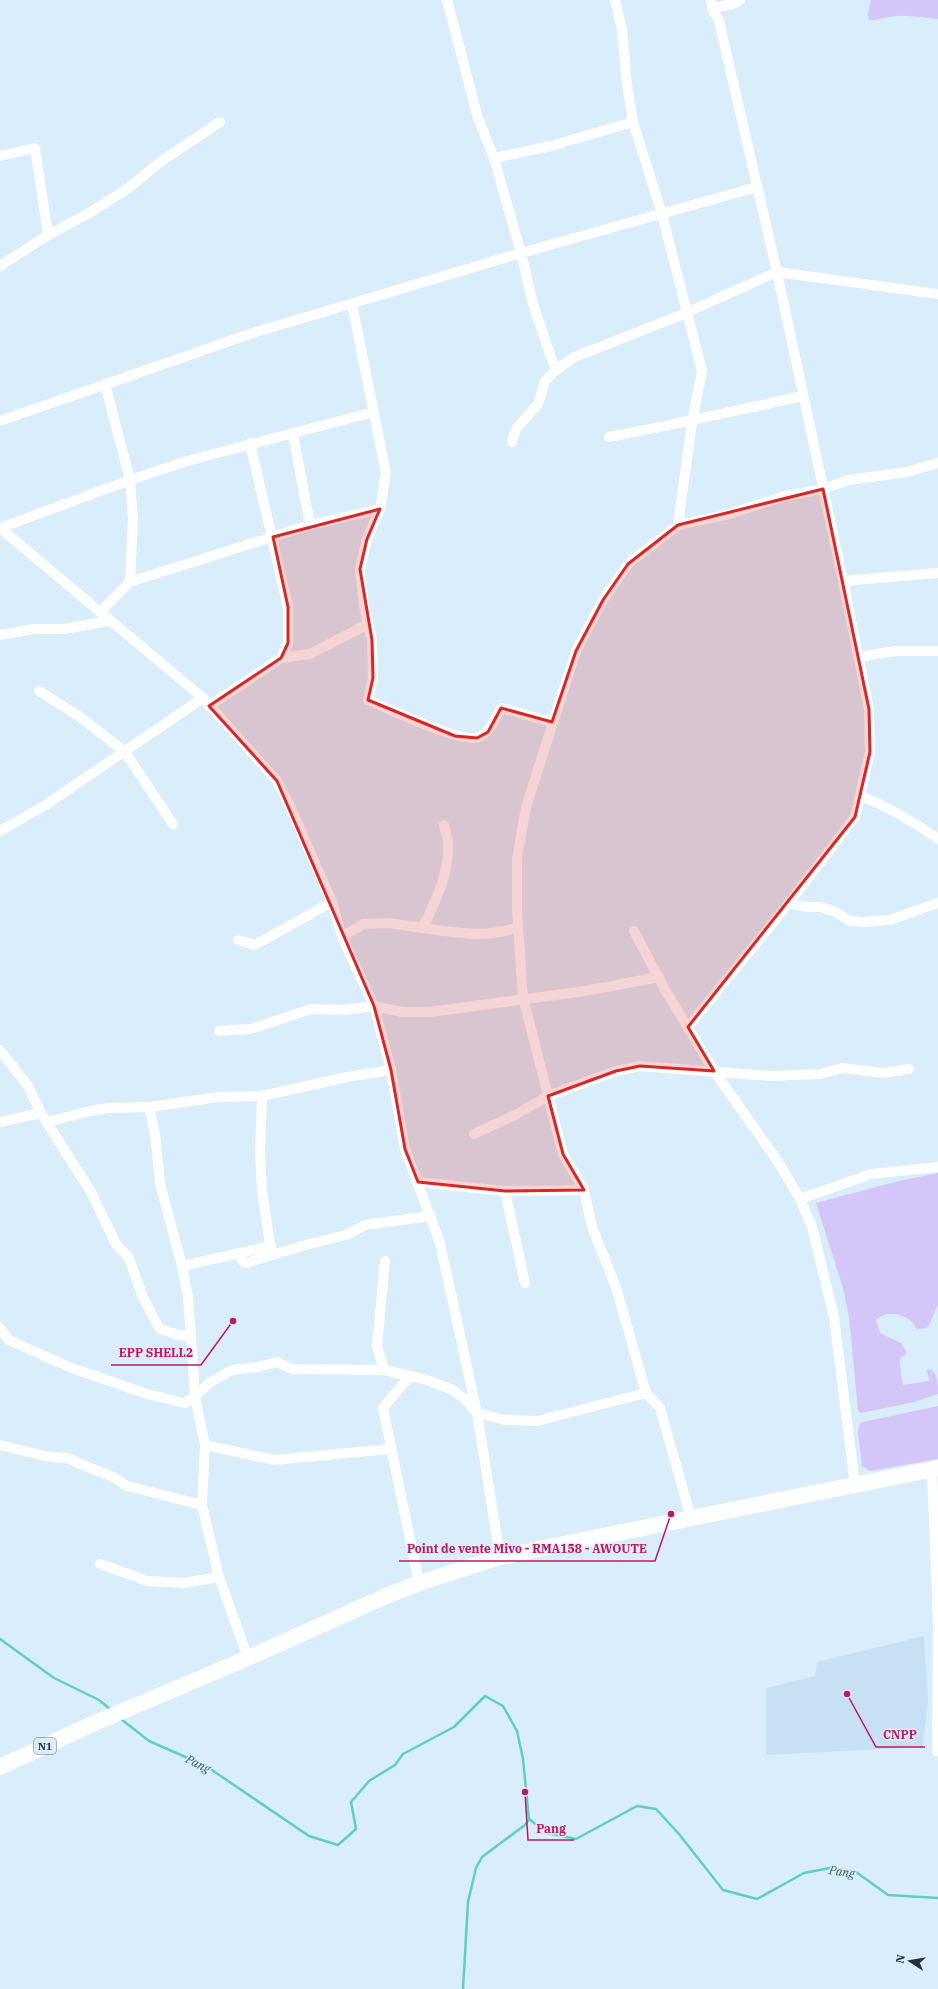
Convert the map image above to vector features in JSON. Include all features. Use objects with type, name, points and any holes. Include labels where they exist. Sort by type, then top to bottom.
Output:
[{"type":"highway","name":"N1","points":[[0,1767],[90,1725],[248,1658],[384,1597],[419,1583],[500,1557],[935,1469]]},
{"type":"street","points":[[447,0],[478,118],[494,158],[521,253],[533,304],[553,363],[557,369]]},
{"type":"street","points":[[614,0],[622,29],[627,85],[633,122],[662,214],[686,313],[702,370],[692,422],[678,525]]},
{"type":"street","points":[[688,1027],[789,903],[855,817],[870,752],[869,709],[778,272],[719,21],[712,4],[733,4],[740,0]]},
{"type":"street","points":[[0,266],[127,189],[163,160],[220,122]]},
{"type":"street","points":[[494,158],[551,146],[633,122]]},
{"type":"street","points":[[0,156],[36,148],[48,236]]},
{"type":"street","points":[[0,421],[253,333],[521,253],[757,187]]},
{"type":"street","points":[[512,442],[516,429],[538,404],[545,381],[557,369],[575,357],[686,313],[778,272],[938,294]]},
{"type":"street","points":[[352,304],[386,473],[380,509],[367,538],[360,569],[364,606],[372,640],[373,678],[368,700],[455,736],[477,738],[488,732],[501,708],[552,722]]},
{"type":"street","points":[[105,384],[130,480],[133,518],[130,582]]},
{"type":"street","points":[[609,437],[692,422],[718,414],[804,396]]},
{"type":"street","points":[[374,412],[293,434],[250,443],[188,461],[130,480],[0,528],[206,702],[277,781],[332,902],[342,937],[374,1006],[391,1070],[405,1149],[440,1242],[477,1413],[500,1557]]},
{"type":"street","points":[[293,434],[310,525]]},
{"type":"street","points":[[250,443],[288,607],[288,643],[281,658]]},
{"type":"street","points":[[691,1518],[660,1408],[646,1393],[616,1287],[592,1227],[584,1190],[563,1154],[523,998],[518,927],[517,859],[526,807],[576,651],[603,600],[628,564],[678,525],[729,514],[785,496],[823,488],[849,480],[907,472],[938,463]]},
{"type":"street","points":[[100,612],[130,582],[310,525],[380,509]]},
{"type":"street","points":[[843,581],[938,574]]},
{"type":"street","points":[[0,635],[34,629],[63,629],[109,621]]},
{"type":"street","points":[[0,831],[44,806],[125,752],[206,702],[281,658],[310,654],[368,624]]},
{"type":"street","points":[[858,657],[896,651],[938,651]]},
{"type":"street","points":[[39,691],[80,717],[125,752],[173,824]]},
{"type":"street","points":[[861,796],[886,806],[911,819],[938,839]]},
{"type":"street","points":[[423,928],[434,903],[447,863],[448,843],[444,825]]},
{"type":"street","points":[[238,940],[255,945],[332,902]]},
{"type":"street","points":[[789,903],[806,907],[820,907],[835,912],[850,921],[863,922],[890,920],[938,903]]},
{"type":"street","points":[[342,937],[363,924],[388,923],[453,932],[487,934],[518,927]]},
{"type":"street","points":[[634,931],[714,1071],[777,1160],[800,1199],[812,1227],[834,1317],[855,1485]]},
{"type":"street","points":[[219,1031],[251,1029],[311,1009],[344,1010],[374,1006],[402,1012],[430,1012],[523,998],[585,991],[659,977]]},
{"type":"street","points":[[0,1050],[28,1086],[47,1122],[91,1192],[116,1244],[129,1258],[142,1295],[159,1328],[178,1335],[191,1336]]},
{"type":"street","points":[[474,1134],[517,1114],[548,1096],[616,1071],[640,1066],[771,1076],[820,1074],[842,1068],[883,1073],[909,1069]]},
{"type":"street","points":[[47,1122],[96,1110],[149,1107],[218,1098],[262,1096],[347,1077],[391,1070]]},
{"type":"street","points":[[262,1096],[260,1152],[262,1190],[271,1250]]},
{"type":"street","points":[[149,1107],[155,1134],[160,1183],[182,1266],[188,1298],[195,1397],[206,1445],[202,1504],[220,1577],[248,1658]]},
{"type":"street","points":[[0,1122],[42,1113]]},
{"type":"street","points":[[800,1199],[871,1174],[938,1167]]},
{"type":"street","points":[[418,1182],[504,1191],[584,1190]]},
{"type":"street","points":[[504,1191],[525,1283]]},
{"type":"street","points":[[182,1266],[239,1253],[243,1262],[246,1263],[271,1250],[346,1235],[365,1225],[431,1216]]},
{"type":"street","points":[[384,1370],[377,1346],[385,1261]]},
{"type":"street","points":[[0,1328],[9,1340],[76,1369],[147,1394],[184,1403],[195,1397],[209,1383],[232,1370],[258,1368],[277,1362],[292,1369],[384,1370],[410,1376],[451,1389],[466,1400],[477,1413],[505,1420],[537,1421],[646,1393]]},
{"type":"street","points":[[410,1376],[383,1408],[419,1583]]},
{"type":"street","points":[[0,1445],[45,1456],[66,1458],[113,1477],[127,1486],[202,1504]]},
{"type":"street","points":[[206,1445],[274,1460],[391,1449]]},
{"type":"street","points":[[935,1469],[938,1623],[937,1751]]},
{"type":"street","points":[[100,1564],[148,1581],[184,1583],[220,1577]]},
{"type":"highlighted area","points":[[823,489],[869,709],[870,752],[855,817],[688,1027],[714,1071],[640,1066],[616,1071],[548,1096],[563,1154],[584,1190],[505,1191],[418,1182],[405,1149],[391,1070],[374,1006],[277,781],[209,706],[281,658],[288,643],[288,607],[273,537],[380,509],[367,539],[360,569],[372,640],[373,678],[368,700],[455,736],[477,738],[488,732],[501,708],[552,722],[576,651],[603,600],[628,564],[678,525]]},
{"type":"shaded area","points":[[871,0],[938,0],[938,19],[912,16],[893,16],[869,20],[868,14]]},
{"type":"shaded area","points":[[938,1173],[938,1305],[927,1328],[916,1329],[909,1320],[892,1314],[876,1320],[880,1333],[901,1343],[907,1353],[899,1359],[903,1385],[929,1381],[927,1369],[931,1370],[937,1378],[938,1394],[914,1402],[861,1413],[858,1411],[849,1317],[843,1288],[816,1203],[899,1181]]},
{"type":"shaded area","points":[[938,1406],[938,1459],[870,1471],[862,1466],[858,1433],[859,1425],[863,1422]]},
{"type":"shaded area","points":[[924,1636],[928,1701],[923,1747],[766,1755],[766,1688],[815,1676],[817,1662]]},
{"type":"waterway","name":"Pang","points":[[0,1639],[54,1678],[99,1700],[110,1709]]},
{"type":"waterway","name":"Pang","points":[[121,1719],[149,1741],[206,1766],[309,1836],[338,1845],[356,1829],[351,1802],[369,1781],[395,1765],[403,1754],[454,1727],[485,1696],[503,1706],[517,1731],[523,1759],[529,1819],[547,1833],[576,1839],[637,1806],[656,1809],[679,1834],[723,1890],[757,1899],[804,1873],[830,1868],[856,1872],[888,1895],[938,1898]]},
{"type":"waterway","points":[[463,1989],[468,1902],[476,1868],[482,1857],[525,1825],[529,1819]]},
{"type":"place","name":"EPP SHELL2","points":[[233,1321]]},
{"type":"place","name":"Point de vente Mivo - RMA158 - AWOUTE","points":[[671,1514]]},
{"type":"place","name":"CNPP","points":[[847,1694]]},
{"type":"place","name":"Pang","points":[[525,1792]]}]
